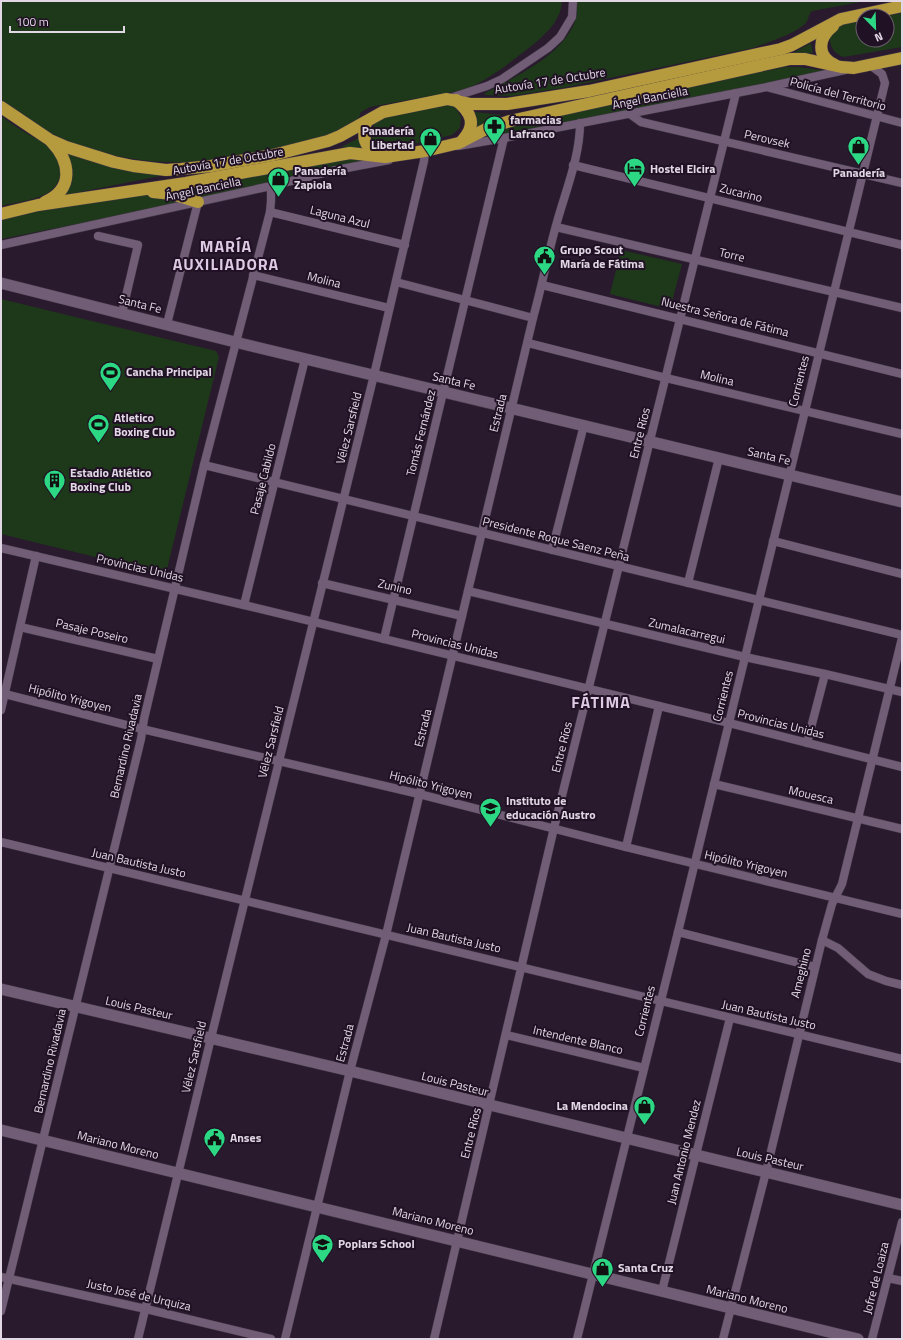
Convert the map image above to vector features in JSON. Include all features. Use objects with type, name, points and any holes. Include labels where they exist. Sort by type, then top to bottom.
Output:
[{"type":"highway","name":"Autovía 17 de Octubre","points":[[1,106],[50,140],[66,147],[114,162],[166,170],[211,166],[273,155],[340,136],[383,112],[451,99],[471,104],[507,104],[589,91],[781,49],[792,45],[842,19],[881,6],[902,6]]},
{"type":"highway","points":[[841,67],[831,63],[824,56],[821,44],[824,34],[842,19]]},
{"type":"highway","name":"Autovía 17 de Octubre","points":[[1,214],[38,205],[186,183],[350,153],[385,157],[410,154],[455,145],[486,130],[510,121],[790,59],[805,59],[841,67],[854,68],[902,58]]},
{"type":"highway","points":[[451,99],[466,110],[471,121],[470,130],[467,135],[455,145]]},
{"type":"highway","points":[[366,122],[364,132],[365,142],[368,148],[377,156]]},
{"type":"highway","points":[[38,205],[55,196],[61,191],[66,182],[67,172],[64,160],[60,150],[50,140]]},
{"type":"highway","points":[[134,191],[172,194],[198,202]]},
{"type":"street","points":[[451,99],[487,86],[548,48],[560,38],[572,17],[573,1]]},
{"type":"street","name":"Corrientes","points":[[577,1339],[759,601],[833,292],[877,118],[885,83],[878,70],[870,65]]},
{"type":"street","name":"Ángel Banciella","points":[[455,145],[465,145],[630,114],[854,68]]},
{"type":"street","name":"Policía del Territorio","points":[[767,87],[877,118],[902,123]]},
{"type":"street","name":"Entre Ríos","points":[[434,1339],[490,1106],[554,828],[736,93]]},
{"type":"street","name":"Perovsek","points":[[630,114],[641,122],[902,183]]},
{"type":"street","name":"Estrada","points":[[285,1339],[350,1071],[386,935],[533,318],[573,165],[580,135],[580,123]]},
{"type":"street","name":"Tomás Fernández","points":[[384,639],[504,138]]},
{"type":"street","name":"Vélez Sarsfield","points":[[138,1339],[179,1173],[210,1038],[374,375],[405,245],[425,151]]},
{"type":"street","name":"Ángel Banciella","points":[[1,245],[271,186],[336,170],[387,161],[410,154]]},
{"type":"street","name":"Zucarino","points":[[573,165],[902,245]]},
{"type":"street","name":"Bernardino Rivadavia","points":[[1,1311],[5,1278],[43,1140],[110,869],[174,588],[235,342],[270,212],[271,186]]},
{"type":"street","points":[[167,324],[198,202]]},
{"type":"street","name":"Laguna Azul","points":[[270,212],[405,245]]},
{"type":"street","name":"Torre","points":[[556,227],[902,308]]},
{"type":"street","points":[[98,236],[138,245],[122,313]]},
{"type":"street","name":"Molina","points":[[253,275],[389,308]]},
{"type":"street","points":[[396,282],[533,318]]},
{"type":"street","name":"Santa Fe","points":[[1,283],[235,342],[902,502]]},
{"type":"street","name":"Nuestra Señora de Fátima","points":[[542,285],[819,352],[902,374]]},
{"type":"street","name":"Molina","points":[[528,343],[666,378],[902,434]]},
{"type":"street","name":"Pasaje Cabildo","points":[[244,605],[305,359]]},
{"type":"street","points":[[552,550],[584,425]]},
{"type":"street","points":[[688,583],[719,458]]},
{"type":"street","name":"Presidente Roque Saenz Peña","points":[[204,466],[902,635]]},
{"type":"street","points":[[773,541],[902,574]]},
{"type":"street","name":"Provincias Unidas","points":[[1,548],[384,639],[729,723],[902,767]]},
{"type":"street","points":[[1,710],[3,694],[36,556]]},
{"type":"street","name":"Zunino","points":[[322,583],[462,616]]},
{"type":"street","name":"Zumalacarregui","points":[[468,591],[605,625],[902,692]]},
{"type":"street","name":"Pasaje Poseiro","points":[[20,627],[158,659]]},
{"type":"street","name":"Ameghino","points":[[723,1339],[766,1172],[815,967],[832,904],[842,884],[902,638]]},
{"type":"street","points":[[807,743],[824,674]]},
{"type":"street","name":"Hipólito Yrigoyen","points":[[3,694],[142,730],[419,794],[694,864],[902,914]]},
{"type":"street","points":[[626,847],[659,706]]},
{"type":"street","name":"Mouesca","points":[[714,784],[902,829]]},
{"type":"street","name":"Juan Bautista Justo","points":[[1,842],[902,1059]]},
{"type":"street","points":[[678,932],[815,967]]},
{"type":"street","points":[[822,940],[838,948],[868,974],[902,985]]},
{"type":"street","name":"Louis Pasteur","points":[[1,989],[350,1071],[902,1205]]},
{"type":"street","name":"Juan Antonio Mendez","points":[[662,1291],[730,1018]]},
{"type":"street","name":"Intendente Blanco","points":[[506,1035],[644,1068]]},
{"type":"street","name":"Mariano Moreno","points":[[1,1130],[858,1339]]},
{"type":"street","name":"Jofre de Loaiza","points":[[872,1339],[888,1278],[898,1254],[902,1222]]},
{"type":"street","name":"Justo José de Urquiza","points":[[5,1278],[146,1309],[271,1339]]},
{"type":"street","points":[[888,1278],[902,1281]]},
{"type":"green space","points":[[1,1],[562,1],[559,15],[541,38],[496,72],[470,87],[453,92],[370,107],[361,112],[358,120],[345,129],[306,142],[228,158],[207,161],[180,162],[152,161],[125,157],[98,151],[71,142],[46,131],[23,117],[1,100]]},
{"type":"green space","points":[[577,1],[866,1],[812,11],[805,24],[800,28],[780,38],[753,48],[567,87],[512,96],[485,95],[485,93],[521,74],[556,49],[574,25]]},
{"type":"green space","points":[[902,13],[902,47],[844,57],[837,54],[831,46],[830,36],[841,24],[855,21],[855,48],[895,48],[895,14]]},
{"type":"green space","points":[[811,43],[813,53],[793,53]]},
{"type":"green space","points":[[785,67],[798,67],[828,71],[473,142],[481,136],[531,120]]},
{"type":"green space","points":[[444,104],[455,107],[461,117],[460,128],[452,135],[388,150],[382,149],[374,142],[371,132],[376,123],[381,119]]},
{"type":"green space","points":[[475,112],[502,115],[477,128],[477,118]]},
{"type":"green space","points":[[1,116],[29,135],[46,144],[57,157],[60,164],[60,177],[57,184],[46,194],[30,200],[1,206]]},
{"type":"green space","points":[[359,138],[362,150],[341,147]]},
{"type":"green space","points":[[66,150],[170,174],[60,196],[69,179],[71,169],[71,164]]},
{"type":"green space","points":[[348,156],[379,160],[198,199],[166,189]]},
{"type":"green space","points":[[135,193],[156,194],[187,202],[1,239],[1,221],[23,213]]},
{"type":"green space","points":[[621,250],[682,264],[670,309],[610,294]]},
{"type":"green space","name":"Atletico Boxing Club","points":[[1,299],[216,351],[219,357],[167,569],[161,573],[1,534]]},
{"type":"place","name":"farmacias Lafranco","points":[[495,146]]},
{"type":"place","name":"Panadería Libertad","points":[[430,158]]},
{"type":"place","name":"Panadería","points":[[859,166]]},
{"type":"place","name":"Hostel Elcira","points":[[634,188]]},
{"type":"place","name":"Panadería Zapiola","points":[[278,198]]},
{"type":"place","name":"Grupo Scout María de Fátima","points":[[544,276]]},
{"type":"place","name":"Cancha Principal","points":[[110,392]]},
{"type":"place","name":"Atletico Boxing Club","points":[[99,444]]},
{"type":"place","name":"Estadio Atlético Boxing Club","points":[[55,500]]},
{"type":"place","name":"Instituto de educación Austro","points":[[490,828]]},
{"type":"place","name":"La Mendocina","points":[[644,1126]]},
{"type":"place","name":"Anses","points":[[214,1158]]},
{"type":"place","name":"Poplars School","points":[[323,1264]]},
{"type":"place","name":"Santa Cruz","points":[[602,1288]]},
{"type":"district","name":"MARÍA AUXILIADORA","points":[[226,255]]},
{"type":"district","name":"FÁTIMA","points":[[601,702]]}]
